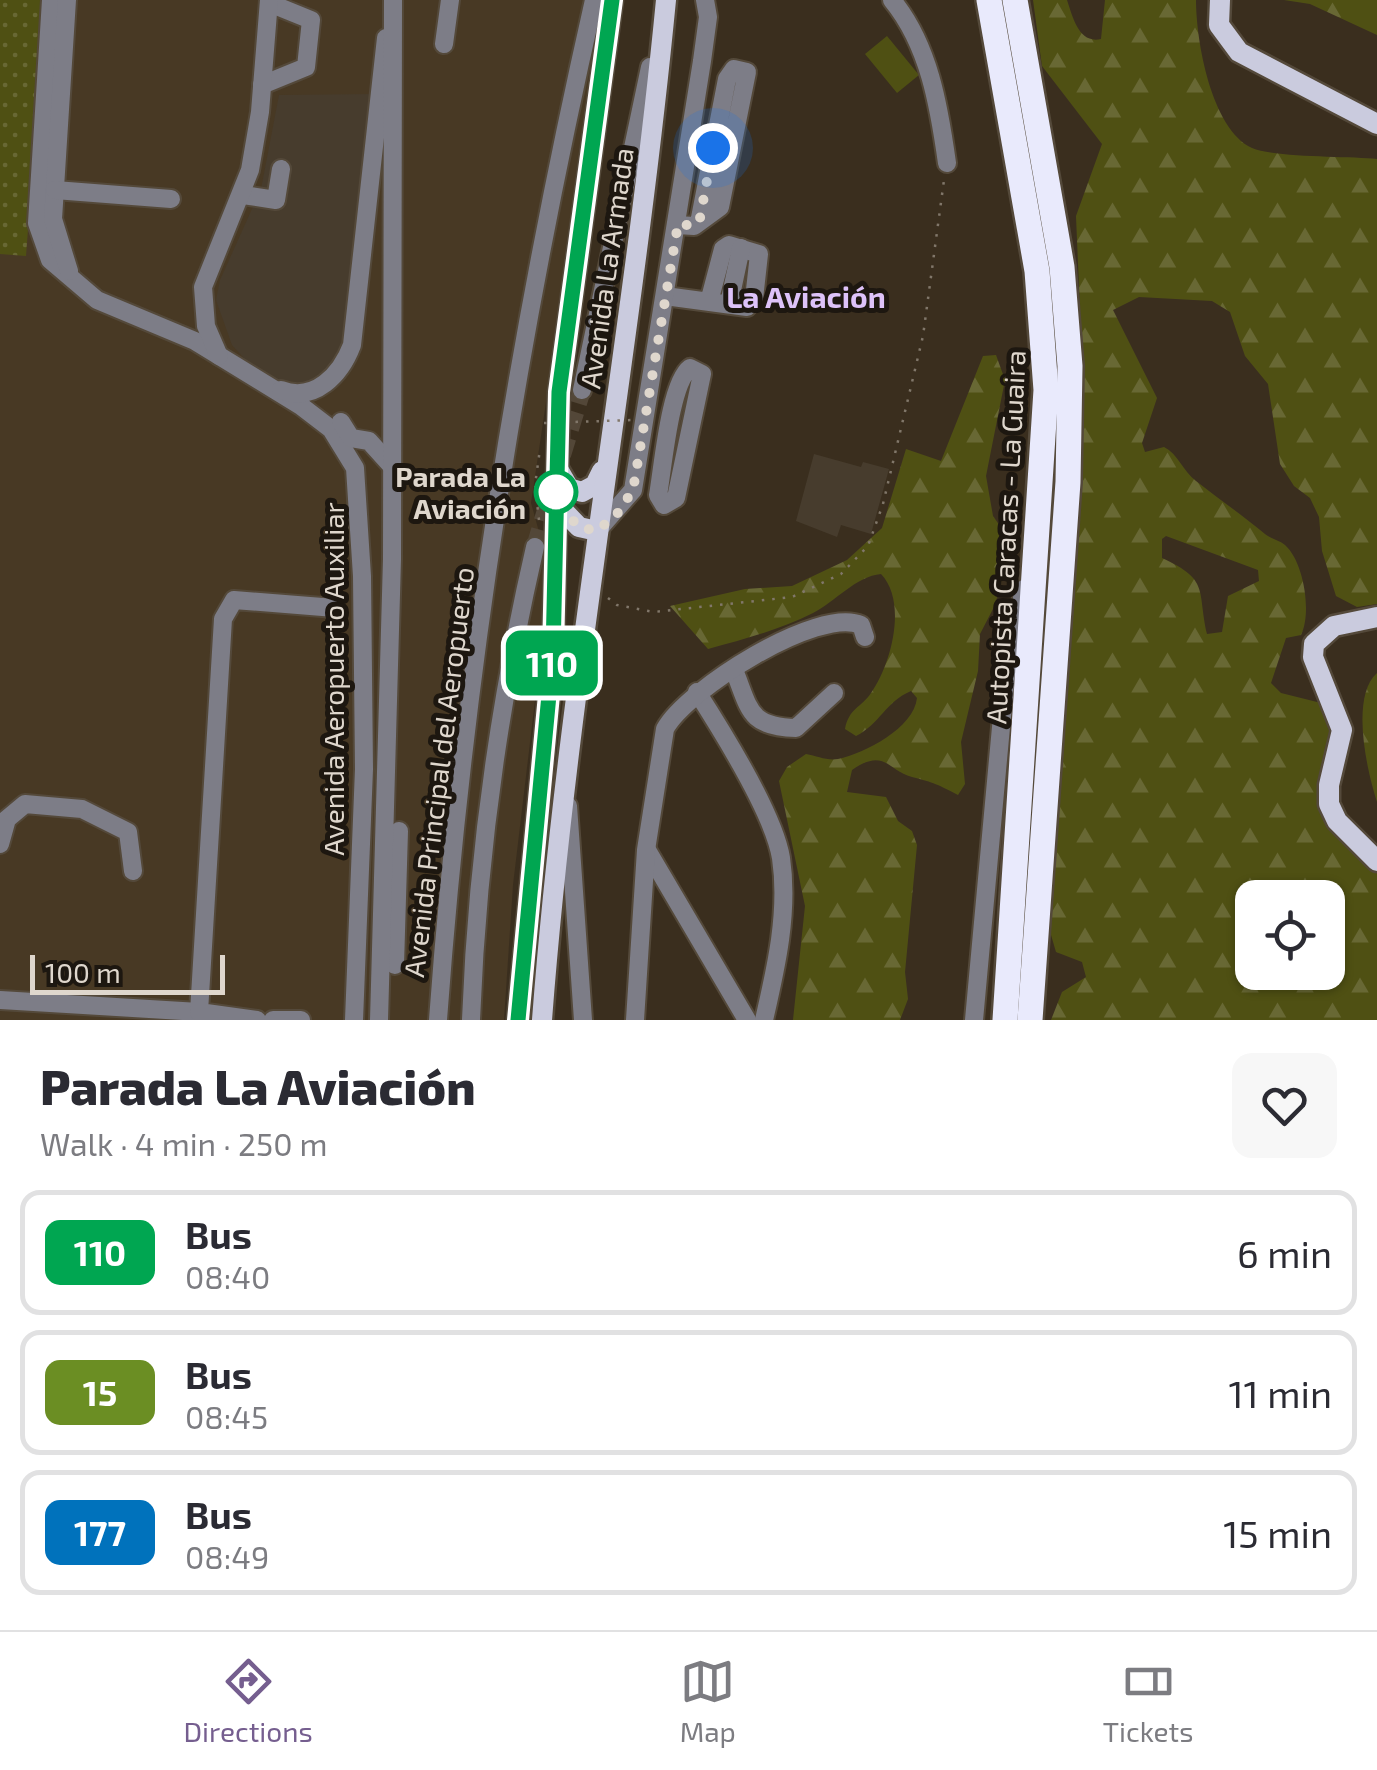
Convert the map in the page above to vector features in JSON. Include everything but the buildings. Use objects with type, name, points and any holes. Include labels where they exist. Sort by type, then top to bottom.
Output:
[{"type":"highway","name":"Autopista Caracas - La Guaira","points":[[990,0],[1041,300],[1046,390],[1006,1020]]},
{"type":"highway","name":"Autopista Caracas - La Guaira","points":[[1015,0],[1062,267],[1070,366],[1067,500],[1030,1020]]},
{"type":"main road","name":"Avenida La Armada","points":[[518,1020],[553,653],[556,463],[563,348],[612,0]]},
{"type":"main road","name":"Avenida La Armada","points":[[542,1020],[564,783],[636,269],[664,0]]},
{"type":"main road","points":[[1220,0],[1220,25],[1239,52],[1377,124]]},
{"type":"main road","points":[[556,463],[569,488],[582,492],[596,484],[607,462]]},
{"type":"main road","points":[[556,502],[579,527],[597,531]]},
{"type":"main road","points":[[1377,617],[1351,621],[1322,634],[1313,656],[1342,730],[1329,784],[1330,804],[1337,821],[1377,861]]},
{"type":"street","points":[[51,0],[56,58]]},
{"type":"street","points":[[68,0],[56,58],[39,236],[58,270],[86,293]]},
{"type":"street","points":[[444,44],[450,0]]},
{"type":"street","name":"Avenida Principal del Aeropuerto","points":[[438,1020],[453,833],[493,539],[543,235],[594,0]]},
{"type":"street","points":[[582,390],[664,0]]},
{"type":"street","points":[[597,531],[617,514],[633,490],[638,420],[678,224],[708,17],[705,0]]},
{"type":"street","points":[[892,0],[912,24],[939,105],[947,163]]},
{"type":"street","points":[[219,356],[206,326],[204,288],[264,137],[262,85],[269,2],[311,20],[306,67],[262,85]]},
{"type":"street","points":[[272,387],[300,394],[319,388],[338,372],[352,345],[380,64],[393,3]]},
{"type":"street","name":"Avenida Aeropuerto Auxiliar","points":[[380,1020],[393,468],[393,3]]},
{"type":"street","points":[[678,224],[694,226],[720,207],[747,72],[742,70],[734,69],[726,79],[700,218]]},
{"type":"street","points":[[49,143],[58,246],[67,269],[86,293]]},
{"type":"street","points":[[243,194],[276,208],[281,169]]},
{"type":"street","points":[[55,190],[171,198]]},
{"type":"street","points":[[665,296],[748,307],[754,300],[760,258],[742,248],[722,249],[719,303]]},
{"type":"street","name":"Avenida Aeropuerto Auxiliar","points":[[86,293],[110,308],[172,329],[272,387],[332,429],[342,442],[359,484],[364,769],[354,1020]]},
{"type":"street","points":[[690,368],[697,369],[702,374],[676,498],[669,506],[660,502],[658,495],[671,422],[681,376],[690,368]]},
{"type":"street","points":[[314,402],[340,421],[351,438],[369,440],[402,478],[402,674],[391,1020]]},
{"type":"street","points":[[638,420],[671,422]]},
{"type":"street","points":[[974,1020],[1006,673],[1041,510]]},
{"type":"street","name":"Avenida Principal del Aeropuerto","points":[[471,1020],[480,874],[497,730],[535,547]]},
{"type":"street","points":[[198,1012],[227,608],[234,600],[248,600],[335,608]]},
{"type":"street","points":[[635,1020],[646,850],[665,729],[674,712],[697,692],[734,670],[831,623],[850,620],[861,624],[865,637]]},
{"type":"street","points":[[734,670],[752,714],[770,727],[796,728],[834,693]]},
{"type":"street","points":[[697,692],[774,832],[781,860],[780,950],[764,1020]]},
{"type":"street","points":[[564,783],[578,908],[584,1020]]},
{"type":"street","points":[[0,844],[7,818],[25,804],[82,809],[128,832],[133,872]]},
{"type":"street","points":[[646,850],[747,1020]]},
{"type":"street","points":[[0,1000],[198,1012],[258,1020]]},
{"type":"street","points":[[274,1020],[301,1020]]},
{"type":"path","points":[[606,595],[617,605],[654,612],[792,596],[841,574],[868,546],[883,504],[924,336],[947,163]]},
{"type":"path","points":[[544,423],[638,420]]},
{"type":"path","points":[[536,485],[541,444]]},
{"type":"shaded area","points":[[0,0],[606,0],[531,503],[543,546],[542,642],[513,885],[504,1020],[0,1020]]},
{"type":"shaded area","points":[[373,94],[344,353],[325,376],[307,384],[274,379],[250,365],[232,345],[216,300],[220,280],[261,189],[279,95]]},
{"type":"shaded area","points":[[814,454],[861,467],[863,462],[889,469],[871,534],[841,525],[837,537],[796,521]]},
{"type":"green space","points":[[0,0],[45,0],[26,256],[0,254]]},
{"type":"green space","points":[[1033,0],[1067,0],[1082,34],[1101,39],[1105,0],[1196,0],[1209,82],[1216,103],[1238,138],[1252,148],[1277,154],[1377,159],[1377,604],[1357,607],[1336,596],[1322,551],[1319,517],[1310,498],[1294,486],[1280,464],[1268,384],[1245,356],[1230,312],[1212,301],[1139,297],[1113,310],[1157,398],[1142,443],[1145,452],[1164,447],[1169,450],[1196,481],[1267,536],[1285,545],[1297,563],[1306,601],[1304,626],[1301,635],[1286,638],[1271,683],[1281,693],[1321,703],[1339,722],[1324,798],[1377,869],[1377,1020],[1051,1020],[1062,992],[1086,977],[1082,962],[1056,952],[1049,928],[1084,405],[1076,216],[1102,144],[1042,66]],"holes":[[[1166,536],[1258,570],[1259,581],[1228,596],[1222,632],[1207,634],[1199,588],[1188,573],[1162,558],[1162,539]]]},
{"type":"green space","points":[[1284,0],[1377,0],[1377,35],[1310,4]]},
{"type":"green space","points":[[887,36],[919,75],[897,93],[865,54]]},
{"type":"green space","points":[[996,355],[1005,380],[986,476],[993,516],[1002,529],[1008,556],[995,605],[980,634],[978,671],[961,742],[965,784],[958,795],[872,761],[852,770],[847,792],[886,797],[898,821],[912,831],[917,845],[905,972],[908,999],[900,1020],[793,1020],[805,906],[779,781],[787,767],[806,754],[838,759],[874,745],[898,729],[914,709],[917,698],[911,691],[856,736],[845,729],[849,717],[871,693],[885,667],[894,634],[894,600],[881,574],[872,576],[800,619],[708,649],[670,606],[745,589],[792,586],[847,560],[882,528],[906,449],[941,461],[983,356]]},
{"type":"green space","points":[[1377,673],[1377,802],[1365,754],[1362,716],[1369,684]]},
{"type":"tunnel","points":[[562,455],[582,390]]},
{"type":"tunnel","points":[[535,547],[552,490]]},
{"type":"bus line","name":"110","points":[[518,1020],[553,653],[556,463],[563,348],[612,0]]},
{"type":"place","name":"Parada La Aviación","points":[[556,492]]},
{"type":"district","name":"La Aviación","points":[[806,296]]},
{"type":"route","points":[[556,492],[556,502],[571,520],[588,531],[597,531],[617,514],[633,490],[678,224],[698,223],[713,148]]}]
